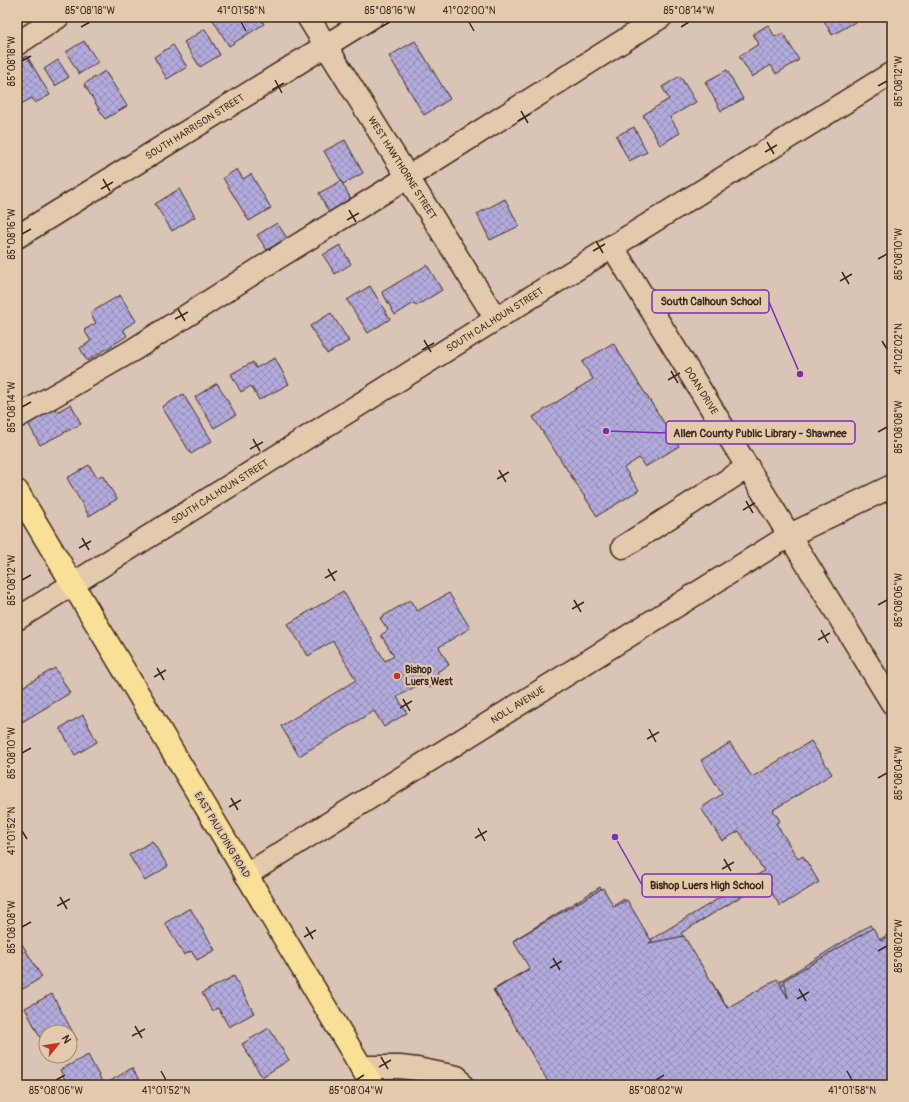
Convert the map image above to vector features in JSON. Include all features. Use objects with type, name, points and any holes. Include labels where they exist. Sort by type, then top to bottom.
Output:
[{"type":"main road","name":"EAST PAULDING ROAD","points":[[17,491],[367,1076]]},
{"type":"street","points":[[17,44],[58,17]]},
{"type":"street","name":"WEST HAWTHORNE STREET","points":[[308,17],[496,319]]},
{"type":"street","name":"SOUTH HARRISON STREET","points":[[17,237],[372,17]]},
{"type":"street","points":[[17,418],[133,350],[269,263],[408,178],[661,17]]},
{"type":"street","name":"SOUTH CALHOUN STREET","points":[[17,619],[612,246],[892,74]]},
{"type":"street","name":"DOAN DRIVE","points":[[612,246],[892,702]]},
{"type":"street","points":[[623,547],[748,467]]},
{"type":"street","name":"NOLL AVENUE","points":[[246,875],[790,535],[892,486]]},
{"type":"street","points":[[367,1076],[400,1067],[457,1077],[462,1085]]},
{"type":"building","points":[[219,17],[260,17],[264,24],[229,46],[213,20]]},
{"type":"building","points":[[822,17],[864,17],[832,35]]},
{"type":"building","points":[[768,25],[775,37],[783,33],[799,60],[776,74],[771,65],[752,77],[739,56],[759,44],[753,34]]},
{"type":"building","points":[[205,29],[220,55],[200,67],[184,42]]},
{"type":"building","points":[[84,41],[98,62],[79,74],[66,52]]},
{"type":"building","points":[[415,41],[450,99],[424,115],[389,56]]},
{"type":"building","points":[[173,45],[187,67],[167,79],[154,57]]},
{"type":"building","points":[[27,56],[50,95],[35,103],[32,98],[21,104],[17,98],[17,62]]},
{"type":"building","points":[[58,60],[69,77],[55,86],[44,69]]},
{"type":"building","points":[[727,70],[743,99],[721,111],[705,82]]},
{"type":"building","points":[[105,71],[127,106],[105,119],[84,84]]},
{"type":"building","points":[[680,76],[696,102],[670,117],[680,133],[660,145],[643,115],[669,99],[662,87]]},
{"type":"building","points":[[634,127],[647,152],[629,161],[616,136]]},
{"type":"building","points":[[345,140],[363,173],[343,184],[324,151]]},
{"type":"building","points":[[237,169],[243,179],[251,174],[271,208],[249,221],[223,178]]},
{"type":"building","points":[[341,181],[352,201],[329,213],[319,193]]},
{"type":"building","points":[[179,189],[195,217],[172,231],[155,204]]},
{"type":"building","points":[[505,199],[519,226],[490,240],[477,214]]},
{"type":"building","points":[[277,223],[287,238],[267,250],[257,235]]},
{"type":"building","points":[[340,245],[351,264],[335,274],[323,255]]},
{"type":"building","points":[[427,265],[442,290],[416,306],[414,303],[395,315],[382,292]]},
{"type":"building","points":[[370,286],[390,319],[368,333],[347,300]]},
{"type":"building","points":[[120,295],[136,321],[123,329],[127,336],[87,361],[80,348],[91,341],[84,330],[96,323],[90,313]]},
{"type":"building","points":[[331,313],[349,341],[327,354],[310,326]]},
{"type":"building","points":[[613,343],[679,446],[645,467],[639,458],[624,468],[639,490],[597,516],[533,417],[593,379],[582,362]]},
{"type":"building","points":[[275,358],[289,384],[259,400],[251,386],[241,392],[231,374],[253,362],[256,368]]},
{"type":"building","points":[[217,383],[236,415],[214,428],[195,397]]},
{"type":"building","points":[[183,394],[212,441],[191,454],[162,407]]},
{"type":"building","points":[[71,404],[81,424],[40,445],[27,421],[54,406],[57,412]]},
{"type":"building","points":[[89,465],[97,478],[102,475],[117,499],[89,516],[67,478]]},
{"type":"building","name":"Bishop Luers West","points":[[343,591],[385,661],[394,656],[381,635],[388,630],[380,618],[410,600],[417,611],[449,593],[470,628],[439,647],[449,665],[437,672],[442,680],[429,688],[425,681],[397,697],[407,713],[384,727],[374,711],[299,756],[281,726],[356,680],[333,641],[308,656],[288,624]]},
{"type":"building","points":[[55,668],[70,693],[22,722],[17,713],[17,690]]},
{"type":"building","points":[[83,715],[97,742],[75,755],[60,728]]},
{"type":"building","points":[[811,741],[832,774],[773,810],[780,821],[776,823],[798,859],[803,856],[819,882],[780,906],[765,882],[681,933],[733,1016],[783,985],[780,981],[870,925],[879,940],[892,932],[892,1082],[887,1085],[630,1085],[698,1043],[639,949],[552,1003],[602,1085],[552,1085],[493,990],[531,967],[514,940],[600,887],[612,907],[624,899],[650,940],[764,871],[739,831],[722,841],[701,808],[722,794],[701,760],[730,743],[752,777]]},
{"type":"building","points":[[152,841],[168,866],[145,881],[129,855]]},
{"type":"building","points":[[603,888],[614,907],[627,900],[652,942],[649,943],[684,936],[727,1008],[777,979],[788,998],[784,980],[873,928],[881,941],[892,935],[892,1082],[887,1085],[550,1085],[494,990],[530,969],[513,941]]},
{"type":"building","points":[[190,908],[215,950],[197,960],[191,951],[184,955],[165,923]]},
{"type":"building","points":[[17,936],[42,977],[23,989],[17,978]]},
{"type":"building","points":[[234,976],[254,1013],[229,1027],[218,1008],[212,1011],[202,993]]},
{"type":"building","points":[[52,994],[68,1024],[38,1024],[38,1033],[25,1008]]},
{"type":"building","points":[[269,1028],[289,1060],[262,1077],[242,1044]]},
{"type":"building","points":[[88,1055],[104,1085],[68,1085],[60,1070],[71,1064],[78,1064],[78,1060]]},
{"type":"building","points":[[132,1068],[142,1085],[110,1085],[109,1082]]},
{"type":"place","name":"South Calhoun School","points":[[800,374]]},
{"type":"place","name":"Allen County Public Library - Shawnee","points":[[606,431]]},
{"type":"place","name":"Bishop Luers West","points":[[397,676]]},
{"type":"place","name":"Bishop Luers High School","points":[[615,837]]}]
